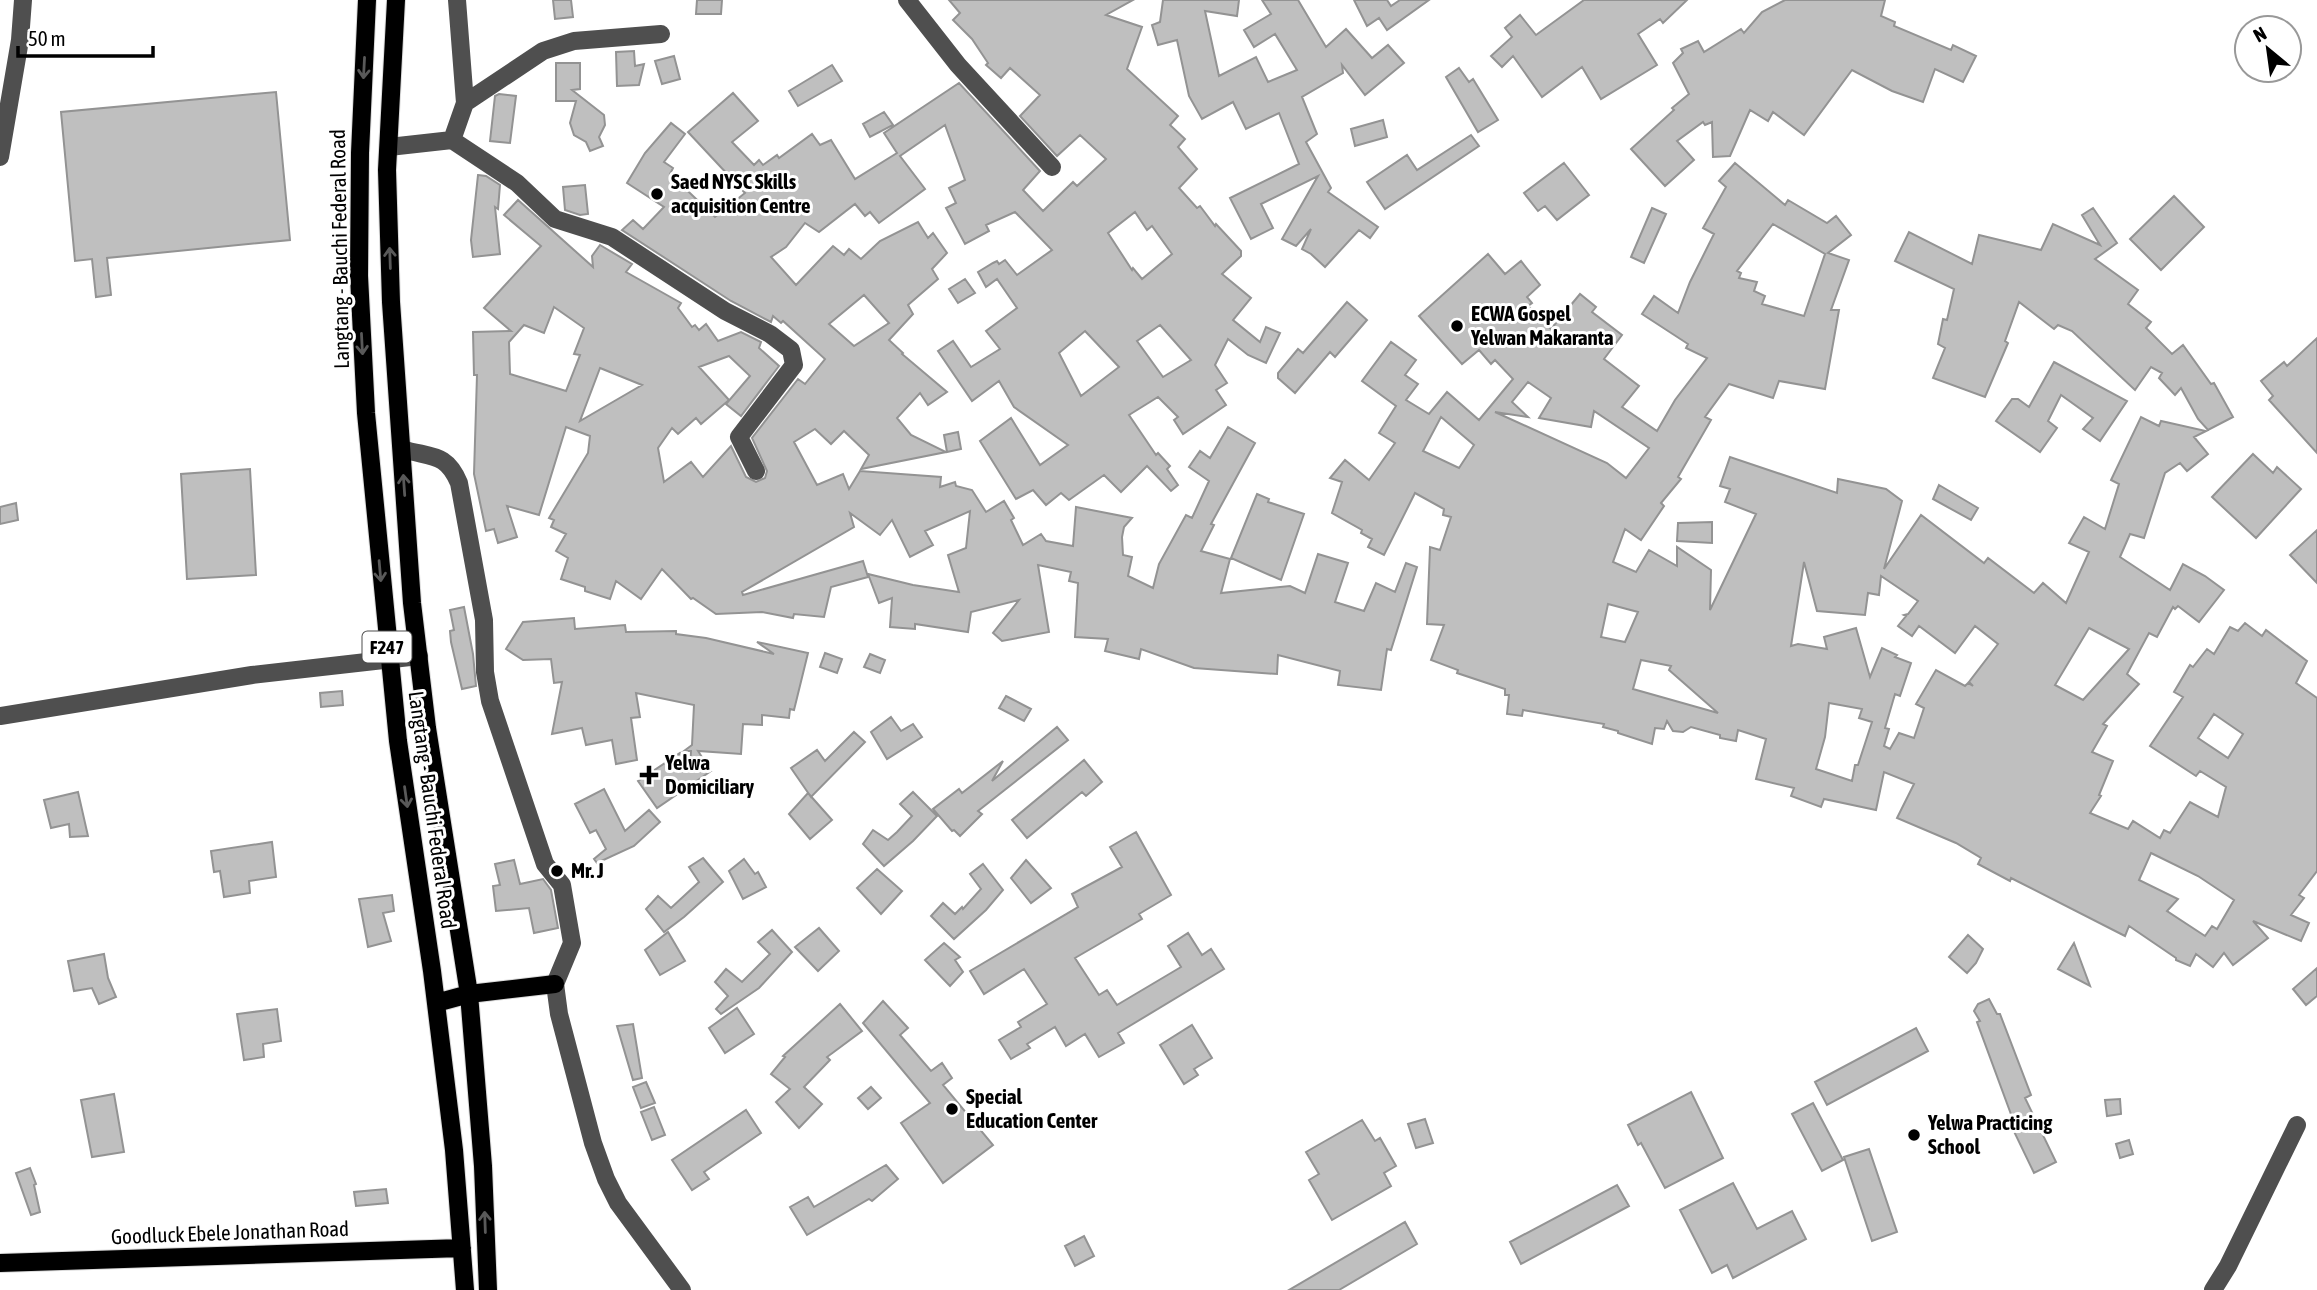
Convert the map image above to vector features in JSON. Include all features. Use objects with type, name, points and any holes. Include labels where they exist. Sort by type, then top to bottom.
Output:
[{"type":"main road","name":"Langtang - Bauchi Federal Road","points":[[367,0],[360,153],[359,276],[366,413],[388,661],[454,1150],[465,1290]]},
{"type":"main road","name":"F247","points":[[396,0],[387,170],[391,302],[412,603],[427,728],[469,995],[483,1166],[488,1290]]},
{"type":"main road","points":[[436,1003],[469,995],[555,984]]},
{"type":"main road","name":"Goodluck Ebele Jonathan Road","points":[[0,1263],[461,1248]]},
{"type":"street","points":[[0,157],[20,40],[23,0]]},
{"type":"street","points":[[452,140],[465,103],[457,0]]},
{"type":"street","points":[[907,0],[958,65],[1052,167]]},
{"type":"street","points":[[465,103],[543,51],[574,41],[661,34]]},
{"type":"street","points":[[389,146],[452,140],[517,183],[555,219],[612,237],[725,311],[771,334],[791,350],[794,365],[740,437],[755,471]]},
{"type":"street","points":[[402,449],[442,458],[453,468],[459,483],[484,620],[485,672],[490,701],[545,864],[562,885],[572,943],[555,984],[559,1014],[577,1086],[606,1179],[618,1203],[682,1290]]},
{"type":"street","points":[[0,716],[252,675],[419,656]]},
{"type":"street","points":[[2213,1290],[2228,1266],[2297,1125]]},
{"type":"building","points":[[553,0],[571,0],[573,17],[555,19]]},
{"type":"building","points":[[697,0],[722,0],[721,14],[696,14]]},
{"type":"building","points":[[949,0],[1133,0],[1106,15],[1142,27],[1127,69],[1178,116],[1170,125],[1185,139],[1178,147],[1197,169],[1179,188],[1197,208],[1200,206],[1215,226],[1216,224],[1241,251],[1241,256],[1222,274],[1251,298],[1233,320],[1260,342],[1266,327],[1280,333],[1266,363],[1248,355],[1228,339],[1215,365],[1227,383],[1216,390],[1226,405],[1183,434],[1174,420],[1178,417],[1158,397],[1129,415],[1156,455],[1158,453],[1170,466],[1167,469],[1178,485],[1171,491],[1147,466],[1121,492],[1104,475],[1069,500],[1061,493],[1046,505],[1033,490],[1016,499],[980,441],[1011,418],[1040,465],[1068,445],[1014,407],[999,381],[972,401],[938,351],[953,341],[971,367],[1000,349],[986,331],[1017,308],[997,279],[986,287],[978,272],[997,261],[999,264],[1005,260],[1017,275],[1052,250],[1015,212],[986,225],[989,231],[965,244],[946,208],[956,203],[949,188],[965,180],[945,125],[900,156],[925,189],[879,223],[870,212],[865,216],[855,204],[819,232],[805,223],[786,247],[771,257],[796,285],[833,246],[844,255],[849,249],[861,259],[880,241],[918,222],[928,238],[933,233],[947,253],[932,269],[938,279],[908,305],[913,314],[889,340],[947,392],[928,405],[920,393],[897,418],[911,435],[946,452],[861,469],[869,455],[844,431],[831,444],[815,429],[794,442],[817,485],[843,474],[849,489],[860,471],[941,477],[940,487],[955,482],[956,486],[972,490],[986,512],[1004,501],[1014,518],[1011,520],[1023,545],[1041,534],[1046,541],[1073,546],[1076,507],[1132,518],[1124,527],[1122,537],[1123,555],[1132,557],[1128,576],[1153,588],[1159,564],[1186,515],[1192,518],[1209,481],[1189,467],[1200,451],[1210,458],[1228,427],[1255,443],[1211,524],[1214,525],[1201,551],[1230,559],[1221,593],[1290,586],[1305,593],[1318,554],[1348,563],[1335,602],[1364,611],[1376,583],[1395,592],[1406,563],[1417,567],[1391,650],[1387,649],[1381,690],[1338,685],[1340,671],[1278,655],[1277,674],[1194,668],[1141,649],[1139,659],[1105,651],[1108,639],[1075,637],[1078,583],[1069,581],[1071,572],[1038,565],[1049,632],[1002,641],[993,633],[1019,600],[971,612],[968,632],[915,624],[915,629],[890,627],[892,598],[879,603],[868,574],[959,592],[948,555],[966,548],[970,511],[925,531],[933,545],[910,557],[892,520],[880,535],[850,513],[854,527],[742,592],[743,595],[863,561],[868,577],[831,587],[824,617],[794,614],[793,618],[762,612],[716,614],[691,599],[662,569],[641,599],[616,581],[610,599],[585,591],[585,587],[561,579],[568,558],[556,551],[566,534],[551,527],[554,520],[549,518],[588,453],[590,436],[566,427],[539,515],[507,506],[517,537],[498,543],[494,529],[486,531],[474,474],[477,375],[474,375],[473,332],[511,331],[484,308],[541,246],[504,215],[518,200],[593,267],[592,256],[600,245],[632,264],[626,272],[681,303],[678,308],[692,327],[695,325],[699,330],[706,324],[718,341],[741,332],[761,342],[759,348],[779,366],[741,416],[726,404],[750,376],[729,356],[699,367],[729,400],[701,424],[696,418],[678,434],[672,428],[658,448],[664,482],[691,462],[703,477],[731,446],[746,477],[756,482],[765,478],[767,471],[752,438],[798,379],[805,384],[825,359],[783,321],[781,323],[773,316],[771,322],[731,301],[622,230],[633,220],[643,229],[664,207],[627,183],[645,153],[671,123],[685,134],[664,162],[673,168],[670,174],[715,217],[745,193],[688,132],[733,93],[758,121],[732,142],[754,165],[759,160],[763,165],[777,155],[779,158],[812,134],[820,145],[831,140],[855,179],[897,153],[884,133],[959,83],[1040,171],[1023,190],[1043,211],[1073,182],[1077,186],[1106,159],[1080,135],[1057,156],[1020,116],[1040,95],[1010,68],[1001,78],[986,65],[988,63],[972,39],[953,20],[960,13]],"holes":[[[1135,212],[1147,230],[1152,226],[1172,254],[1142,279],[1133,268],[1132,270],[1108,233]],[[864,295],[889,323],[854,346],[829,324]],[[554,307],[584,328],[574,354],[580,355],[566,391],[510,374],[509,342],[524,325],[544,333]],[[1160,325],[1191,360],[1163,377],[1137,341]],[[1085,331],[1119,367],[1081,396],[1059,353]],[[600,368],[642,385],[580,421]]]},
{"type":"building","points":[[1163,0],[1239,0],[1237,16],[1205,11],[1219,76],[1256,57],[1268,82],[1297,70],[1275,34],[1254,47],[1244,30],[1271,14],[1262,0],[1298,0],[1326,47],[1346,29],[1372,58],[1388,45],[1404,63],[1365,95],[1342,65],[1343,73],[1302,97],[1317,134],[1306,142],[1331,188],[1328,192],[1378,227],[1370,238],[1359,230],[1325,267],[1302,249],[1311,229],[1296,246],[1282,239],[1318,176],[1261,204],[1273,228],[1251,239],[1230,198],[1299,164],[1279,113],[1246,129],[1233,102],[1202,119],[1189,96],[1177,40],[1158,45],[1152,25],[1160,22]]},
{"type":"building","points":[[1354,0],[1387,0],[1391,6],[1400,0],[1429,0],[1387,30],[1379,18],[1367,26]]},
{"type":"building","points":[[1584,0],[1687,0],[1663,23],[1660,19],[1638,34],[1657,65],[1601,99],[1582,67],[1542,97],[1513,56],[1502,67],[1491,56],[1512,37],[1505,28],[1520,15],[1536,35]]},
{"type":"building","points":[[1785,0],[1885,0],[1881,16],[1895,22],[1894,26],[1951,50],[1953,45],[1976,56],[1963,82],[1935,69],[1923,102],[1892,91],[1852,70],[1804,135],[1773,112],[1768,121],[1750,110],[1730,156],[1713,157],[1712,122],[1705,125],[1703,122],[1677,141],[1694,160],[1665,186],[1631,149],[1689,94],[1673,63],[1683,53],[1681,49],[1698,41],[1704,52],[1741,29],[1744,33],[1762,12]]},
{"type":"building","points":[[634,51],[635,66],[644,64],[639,85],[617,86],[616,52]]},
{"type":"building","points":[[674,56],[680,79],[662,84],[655,61]]},
{"type":"building","points":[[556,63],[580,63],[580,89],[572,90],[604,115],[605,125],[599,137],[603,146],[590,151],[586,142],[574,135],[570,123],[576,101],[556,101]]},
{"type":"building","points":[[832,65],[842,81],[798,106],[789,91]]},
{"type":"building","points":[[1459,68],[1469,82],[1473,79],[1498,120],[1478,132],[1446,77]]},
{"type":"building","points":[[276,92],[290,240],[107,258],[111,295],[96,297],[92,259],[75,261],[61,112]]},
{"type":"building","points":[[495,96],[516,96],[510,143],[490,141]]},
{"type":"building","points":[[884,112],[893,125],[870,137],[863,124]]},
{"type":"building","points":[[1383,120],[1387,137],[1355,146],[1351,129]]},
{"type":"building","points":[[1471,135],[1479,146],[1385,209],[1367,182],[1407,155],[1417,170]]},
{"type":"building","points":[[1564,163],[1589,195],[1557,220],[1545,206],[1538,211],[1524,193]]},
{"type":"building","points":[[1735,163],[1785,205],[1788,200],[1827,223],[1836,216],[1851,235],[1828,253],[1849,260],[1831,310],[1839,310],[1825,389],[1779,381],[1773,398],[1729,384],[1705,417],[1711,420],[1678,477],[1681,479],[1661,503],[1664,506],[1641,540],[1625,529],[1613,562],[1636,572],[1649,550],[1677,566],[1677,547],[1711,570],[1710,610],[1756,514],[1725,502],[1730,489],[1720,486],[1730,457],[1837,493],[1838,479],[1886,489],[1902,501],[1884,569],[1921,515],[1984,563],[1988,558],[2034,593],[2043,583],[2066,603],[2089,552],[2069,543],[2084,517],[2105,529],[2119,484],[2111,480],[2141,417],[2159,426],[2161,421],[2206,431],[2194,437],[2208,454],[2187,471],[2180,463],[2165,473],[2144,538],[2130,534],[2120,557],[2170,590],[2183,564],[2224,590],[2199,622],[2178,606],[2175,609],[2173,607],[2157,637],[2149,633],[2127,674],[2139,684],[2103,724],[2107,726],[2092,752],[2113,761],[2099,795],[2101,796],[2090,813],[2128,829],[2133,821],[2160,838],[2164,830],[2170,833],[2190,802],[2218,817],[2226,787],[2200,771],[2196,776],[2150,746],[2183,697],[2174,692],[2190,665],[2193,667],[2207,649],[2214,654],[2230,627],[2238,631],[2245,623],[2262,636],[2266,630],[2307,661],[2296,683],[2317,698],[2317,871],[2299,895],[2304,898],[2291,915],[2309,923],[2301,941],[2253,921],[2268,938],[2233,965],[2224,953],[2213,967],[2196,954],[2190,966],[2176,960],[2129,926],[2125,936],[1978,864],[1981,858],[1956,843],[1897,818],[1914,784],[1884,772],[1876,810],[1824,799],[1821,807],[1791,796],[1794,788],[1756,779],[1766,739],[1738,730],[1736,741],[1691,727],[1683,732],[1673,731],[1667,721],[1664,729],[1655,728],[1652,744],[1603,727],[1604,724],[1523,710],[1522,716],[1507,714],[1509,695],[1505,695],[1505,689],[1457,673],[1458,670],[1431,660],[1444,625],[1427,624],[1430,547],[1440,550],[1451,517],[1443,515],[1444,509],[1415,493],[1384,555],[1368,547],[1372,539],[1361,533],[1362,530],[1332,513],[1342,482],[1330,478],[1345,460],[1369,480],[1395,443],[1379,433],[1396,406],[1362,381],[1391,342],[1416,360],[1405,375],[1418,384],[1406,400],[1429,414],[1447,392],[1479,420],[1513,379],[1495,360],[1491,364],[1479,350],[1462,364],[1419,316],[1488,254],[1505,274],[1521,261],[1540,285],[1527,297],[1532,303],[1528,306],[1551,329],[1580,294],[1596,307],[1592,312],[1622,335],[1604,359],[1639,386],[1622,407],[1657,431],[1675,400],[1707,358],[1686,348],[1688,344],[1642,314],[1654,296],[1678,313],[1714,234],[1703,228],[1726,187],[1719,181]],"holes":[[[1773,224],[1825,254],[1804,316],[1762,304],[1765,296],[1754,291],[1757,282],[1739,278],[1741,273],[1737,271]],[[1528,382],[1551,398],[1539,418],[1591,427],[1594,411],[1649,448],[1626,478],[1607,463],[1495,412],[1528,417],[1512,402]],[[1441,417],[1474,445],[1459,468],[1423,451]],[[1804,562],[1817,611],[1865,615],[1868,593],[1879,595],[1881,576],[1918,601],[1908,614],[1904,615],[1906,616],[1898,626],[1912,636],[1919,626],[1955,653],[1975,626],[1998,644],[1969,682],[1973,686],[1968,683],[1965,686],[1936,670],[1916,704],[1924,708],[1914,738],[1899,733],[1890,749],[1884,746],[1889,729],[1885,728],[1895,694],[1900,696],[1911,663],[1882,648],[1870,677],[1856,628],[1824,637],[1827,649],[1798,644],[1791,646]],[[1608,604],[1638,612],[1625,642],[1601,637]],[[2089,628],[2129,649],[2083,700],[2055,685]],[[1641,660],[1671,666],[1669,670],[1718,713],[1633,689]],[[1829,703],[1862,709],[1859,718],[1872,722],[1858,765],[1855,765],[1852,781],[1816,769],[1825,737]],[[2214,714],[2243,734],[2228,758],[2198,738]],[[2151,853],[2198,876],[2234,900],[2217,929],[2212,926],[2205,936],[2167,911],[2178,899],[2139,880]]]},
{"type":"building","points":[[478,175],[486,176],[500,185],[498,209],[495,207],[500,254],[473,257],[471,240]]},
{"type":"building","points":[[585,185],[588,214],[580,215],[565,210],[563,187]]},
{"type":"building","points":[[2174,196],[2204,227],[2161,270],[2130,239]]},
{"type":"building","points":[[1652,208],[1666,214],[1644,263],[1631,257]]},
{"type":"building","points":[[2093,208],[2117,243],[2095,259],[2138,290],[2128,304],[2151,322],[2146,328],[2172,354],[2183,345],[2211,384],[2214,383],[2233,417],[2208,430],[2198,419],[2181,388],[2175,395],[2159,378],[2162,373],[2151,367],[2135,390],[2072,331],[2058,325],[2054,329],[2019,302],[2005,341],[2008,343],[1985,397],[1933,378],[1945,348],[1938,344],[1943,319],[1947,320],[1954,289],[1895,261],[1909,232],[1972,264],[1979,235],[2041,250],[2053,224],[2100,245],[2082,215]]},
{"type":"building","points":[[965,279],[975,293],[958,303],[949,289]]},
{"type":"building","points":[[1347,302],[1367,320],[1335,357],[1330,352],[1295,393],[1278,378],[1278,373],[1298,349],[1303,353]]},
{"type":"building","points":[[2317,338],[2317,453],[2269,400],[2273,396],[2261,381],[2284,362],[2287,366]]},
{"type":"building","points":[[2054,362],[2127,401],[2100,441],[2083,429],[2093,418],[2061,395],[2048,421],[2057,428],[2040,452],[1996,421],[2012,399],[2018,399],[2029,407]]},
{"type":"building","points":[[958,432],[961,449],[947,452],[944,435]]},
{"type":"building","points":[[2253,454],[2273,473],[2277,467],[2301,489],[2256,538],[2212,497]]},
{"type":"building","points":[[250,469],[256,575],[187,579],[181,474]]},
{"type":"building","points":[[1939,485],[1978,508],[1971,520],[1933,499]]},
{"type":"building","points":[[1257,494],[1269,499],[1268,502],[1304,514],[1281,580],[1231,558]]},
{"type":"building","points":[[16,503],[18,520],[0,524],[0,507]]},
{"type":"building","points":[[1712,522],[1712,543],[1677,541],[1678,523]]},
{"type":"building","points":[[2317,530],[2317,583],[2290,555]]},
{"type":"building","points":[[464,607],[476,686],[462,689],[451,642],[450,631],[454,630],[450,610]]},
{"type":"building","points":[[574,618],[575,629],[625,625],[626,632],[676,631],[676,634],[774,654],[757,642],[808,653],[794,710],[790,709],[789,718],[762,715],[762,725],[743,724],[741,754],[698,751],[711,771],[657,808],[638,781],[680,753],[690,769],[691,751],[684,751],[692,745],[694,705],[636,693],[640,717],[631,718],[637,760],[616,764],[612,740],[586,745],[582,728],[552,734],[562,682],[554,683],[551,659],[523,660],[506,649],[523,622]]},
{"type":"building","points":[[825,653],[842,659],[837,673],[820,667]]},
{"type":"building","points":[[870,654],[885,660],[880,673],[864,667]]},
{"type":"building","points":[[342,691],[343,705],[321,707],[320,693]]},
{"type":"building","points":[[1006,696],[1031,709],[1024,721],[999,708]]},
{"type":"building","points":[[891,717],[901,731],[913,724],[922,737],[887,759],[871,732]]},
{"type":"building","points":[[1057,727],[1068,740],[978,811],[982,814],[960,836],[952,831],[933,809],[959,789],[962,793],[1003,761],[992,781]]},
{"type":"building","points":[[854,732],[865,742],[811,797],[791,768],[817,750],[825,761]]},
{"type":"building","points":[[1084,760],[1102,782],[1086,796],[1082,792],[1027,838],[1012,820]]},
{"type":"building","points":[[604,789],[625,831],[649,810],[660,822],[634,846],[597,863],[594,859],[606,849],[596,830],[590,833],[575,804]]},
{"type":"building","points":[[78,792],[88,836],[70,837],[69,824],[51,828],[44,800]]},
{"type":"building","points":[[913,792],[937,816],[884,866],[863,844],[873,830],[888,840],[897,832],[912,816],[900,804]]},
{"type":"building","points":[[808,793],[832,820],[810,839],[789,814]]},
{"type":"building","points":[[1136,832],[1171,895],[1139,914],[1142,919],[1075,958],[1099,995],[1107,990],[1117,1005],[1181,967],[1168,946],[1188,933],[1202,955],[1211,949],[1224,969],[1118,1033],[1124,1043],[1099,1057],[1085,1034],[1066,1046],[1055,1027],[1027,1044],[1030,1048],[1011,1059],[999,1040],[1021,1027],[1018,1022],[1047,1004],[1024,969],[984,994],[970,971],[1078,907],[1072,894],[1122,867],[1110,847]]},
{"type":"building","points":[[272,842],[276,877],[249,881],[250,893],[224,897],[220,871],[214,872],[211,851]]},
{"type":"building","points":[[703,858],[723,882],[664,932],[646,909],[658,896],[671,908],[699,882],[689,867]]},
{"type":"building","points":[[744,859],[755,874],[758,872],[766,887],[743,899],[729,871]]},
{"type":"building","points":[[514,860],[520,884],[543,879],[551,890],[558,928],[534,933],[529,908],[496,911],[493,886],[500,885],[495,864]]},
{"type":"building","points":[[1026,860],[1051,888],[1031,903],[1011,878]]},
{"type":"building","points":[[983,864],[1003,890],[986,910],[954,939],[931,916],[943,903],[955,914],[962,907],[963,909],[981,889],[970,874]]},
{"type":"building","points":[[877,869],[902,891],[881,914],[857,888]]},
{"type":"building","points":[[392,895],[394,911],[383,913],[391,941],[368,947],[359,899]]},
{"type":"building","points":[[819,928],[839,951],[818,971],[795,947]]},
{"type":"building","points":[[772,930],[792,952],[759,988],[721,1014],[716,1009],[728,996],[715,982],[726,969],[742,982],[770,954],[758,942]]},
{"type":"building","points":[[668,932],[685,961],[660,975],[645,950]]},
{"type":"building","points":[[1968,935],[1983,949],[1967,973],[1949,957]]},
{"type":"building","points":[[944,943],[960,957],[955,960],[963,972],[950,986],[925,960]]},
{"type":"building","points":[[2074,943],[2090,986],[2058,969]]},
{"type":"building","points":[[104,954],[108,978],[116,997],[99,1004],[92,988],[74,991],[68,961]]},
{"type":"building","points":[[2317,968],[2317,996],[2306,1005],[2293,989]]},
{"type":"building","points":[[1989,999],[1997,1014],[2000,1014],[2031,1095],[2025,1098],[2056,1162],[2034,1173],[2008,1119],[2012,1117],[1977,1022],[1980,1021],[1974,1011],[1978,1004]]},
{"type":"building","points":[[883,1001],[908,1028],[900,1035],[931,1071],[942,1063],[952,1078],[943,1085],[993,1145],[943,1183],[901,1123],[930,1103],[863,1023]]},
{"type":"building","points":[[840,1004],[862,1031],[827,1057],[830,1060],[804,1087],[822,1104],[799,1128],[776,1102],[790,1089],[771,1074],[785,1057],[783,1056]]},
{"type":"building","points":[[737,1008],[754,1034],[725,1053],[709,1028]]},
{"type":"building","points":[[277,1009],[281,1041],[263,1044],[264,1057],[244,1060],[237,1014]]},
{"type":"building","points":[[633,1024],[642,1078],[633,1080],[617,1026]]},
{"type":"building","points":[[1192,1025],[1212,1058],[1194,1069],[1198,1075],[1184,1084],[1160,1045]]},
{"type":"building","points":[[1916,1028],[1928,1051],[1827,1105],[1815,1082]]},
{"type":"building","points":[[646,1082],[655,1103],[641,1108],[633,1087]]},
{"type":"building","points":[[871,1087],[881,1098],[868,1109],[858,1098]]},
{"type":"building","points":[[1691,1092],[1723,1158],[1665,1188],[1628,1125]]},
{"type":"building","points":[[114,1094],[124,1152],[92,1157],[81,1100]]},
{"type":"building","points":[[2120,1099],[2121,1114],[2107,1116],[2105,1100]]},
{"type":"building","points":[[1813,1103],[1843,1160],[1822,1171],[1792,1114]]},
{"type":"building","points":[[654,1107],[665,1135],[652,1140],[641,1112]]},
{"type":"building","points":[[746,1110],[761,1133],[704,1172],[709,1179],[692,1190],[672,1160]]},
{"type":"building","points":[[1425,1119],[1433,1143],[1416,1148],[1408,1124]]},
{"type":"building","points":[[1362,1120],[1375,1141],[1380,1138],[1396,1166],[1384,1173],[1391,1186],[1332,1220],[1309,1180],[1319,1174],[1306,1152]]},
{"type":"building","points":[[2129,1140],[2133,1154],[2120,1158],[2116,1144]]},
{"type":"building","points":[[1869,1149],[1897,1232],[1872,1241],[1844,1157]]},
{"type":"building","points":[[886,1165],[898,1179],[872,1201],[869,1199],[807,1235],[790,1207],[808,1197],[814,1207]]},
{"type":"building","points":[[30,1168],[36,1184],[34,1185],[40,1212],[31,1215],[16,1173]]},
{"type":"building","points":[[1733,1183],[1757,1229],[1792,1211],[1806,1239],[1733,1278],[1727,1265],[1712,1273],[1680,1210]]},
{"type":"building","points":[[1617,1185],[1629,1206],[1521,1264],[1510,1242]]},
{"type":"building","points":[[386,1189],[388,1203],[356,1206],[354,1192]]},
{"type":"building","points":[[1405,1222],[1417,1244],[1339,1290],[1289,1290]]},
{"type":"building","points":[[1084,1236],[1094,1256],[1075,1266],[1065,1246]]},
{"type":"place","name":"Saed NYSC Skills acquisition Centre","points":[[657,194]]},
{"type":"place","name":"ECWA Gospel Yelwan Makaranta","points":[[1457,326]]},
{"type":"place","name":"Yelwa Domiciliary","points":[[649,775]]},
{"type":"place","name":"Mr. J","points":[[557,871]]},
{"type":"place","name":"Special Education Center","points":[[952,1109]]},
{"type":"place","name":"Yelwa Practicing School","points":[[1914,1135]]}]
